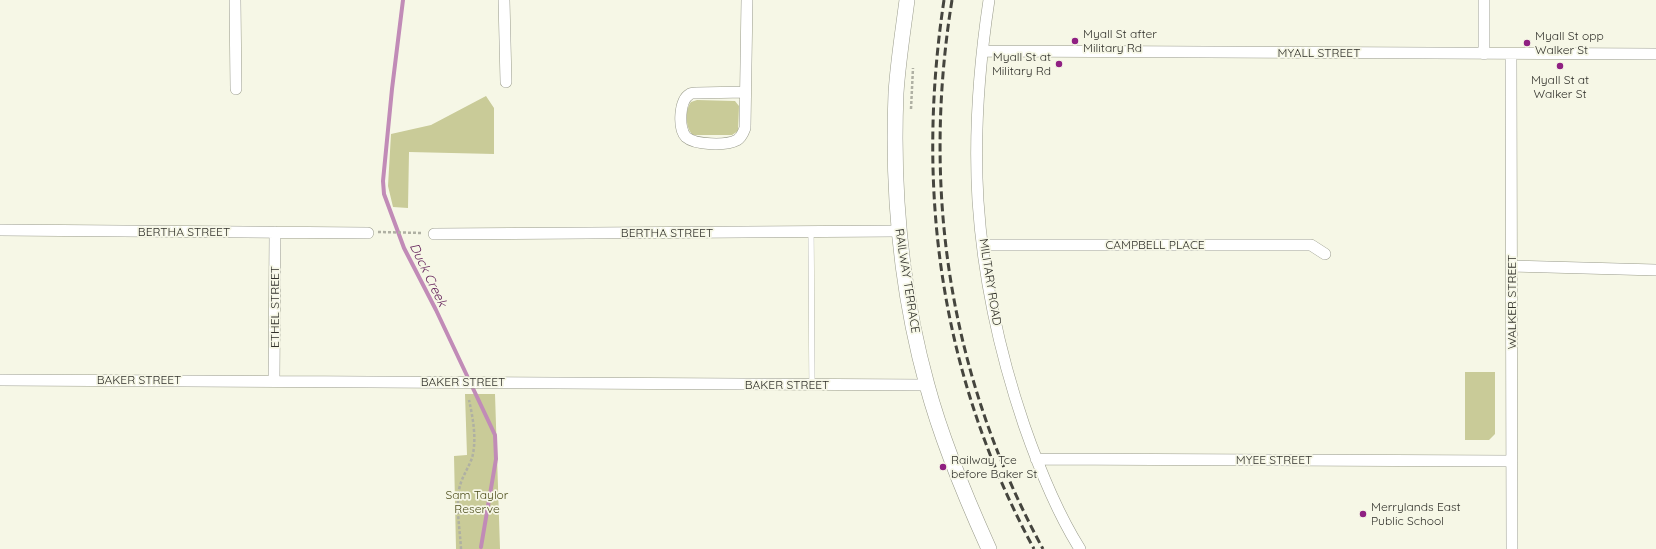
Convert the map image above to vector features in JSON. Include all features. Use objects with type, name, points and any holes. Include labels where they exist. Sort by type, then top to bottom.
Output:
[{"type":"main road","name":"RAILWAY TERRACE","points":[[907,0],[896,93],[897,206],[905,278],[914,332],[927,385],[960,482],[989,549]]},
{"type":"street","points":[[235,0],[236,89]]},
{"type":"street","points":[[504,0],[506,82]]},
{"type":"street","points":[[745,92],[689,94],[684,100],[681,108],[681,126],[684,135],[690,141],[698,143],[731,143],[742,136],[745,128],[747,0]]},
{"type":"street","name":"MILITARY ROAD","points":[[989,0],[983,51],[976,155],[978,202],[990,294],[1000,341],[1014,394],[1036,459],[1066,526],[1080,549]]},
{"type":"street","points":[[1484,0],[1484,54]]},
{"type":"street","name":"MYALL STREET","points":[[983,51],[1656,54]]},
{"type":"street","name":"WALKER STREET","points":[[1511,54],[1512,549]]},
{"type":"street","name":"BERTHA STREET","points":[[0,230],[368,233]]},
{"type":"street","name":"BERTHA STREET","points":[[434,234],[900,231]]},
{"type":"street","name":"ETHEL STREET","points":[[274,381],[275,232]]},
{"type":"street","name":"CAMPBELL PLACE","points":[[983,245],[1311,245],[1325,254]]},
{"type":"street","points":[[1511,266],[1656,270]]},
{"type":"street","name":"BAKER STREET","points":[[0,380],[927,385]]},
{"type":"street","name":"MYEE STREET","points":[[1036,459],[1512,461]]},
{"type":"lane","points":[[811,232],[812,385]]},
{"type":"path","points":[[910,110],[914,63]]},
{"type":"path","points":[[389,231],[434,234]]},
{"type":"path","points":[[461,549],[458,507],[459,489],[472,458],[474,445],[474,421],[469,400]]},
{"type":"green space","points":[[486,96],[494,108],[494,154],[409,152],[408,208],[393,207],[388,186],[391,134],[431,125]]},
{"type":"green space","points":[[697,100],[735,101],[739,106],[738,131],[732,135],[693,135],[688,128],[687,114],[691,102]]},
{"type":"green space","points":[[1465,372],[1495,372],[1495,434],[1489,440],[1465,440]]},
{"type":"green space","name":"Sam Taylor Reserve","points":[[465,394],[495,394],[500,549],[456,549],[454,456],[467,455]]},
{"type":"waterway","name":"Duck Creek","points":[[403,0],[392,89],[383,181],[384,194],[404,248],[436,310],[495,435],[496,459],[481,547]]},
{"type":"railway","points":[[944,0],[936,72],[933,143],[935,213],[943,282],[957,350],[977,418],[1002,484],[1034,549]]},
{"type":"railway","points":[[952,0],[943,72],[940,143],[943,213],[951,282],[965,351],[985,418],[1011,484],[1043,549]]},
{"type":"place","name":"Myall St after Military Rd","points":[[1075,41]]},
{"type":"place","name":"Myall St opp Walker St","points":[[1527,43]]},
{"type":"place","name":"Myall St at Military Rd","points":[[1059,64]]},
{"type":"place","name":"Myall St at Walker St","points":[[1560,66]]},
{"type":"place","name":"Railway Tce before Baker St","points":[[943,467]]},
{"type":"place","name":"Merrylands East Public School","points":[[1363,514]]}]
